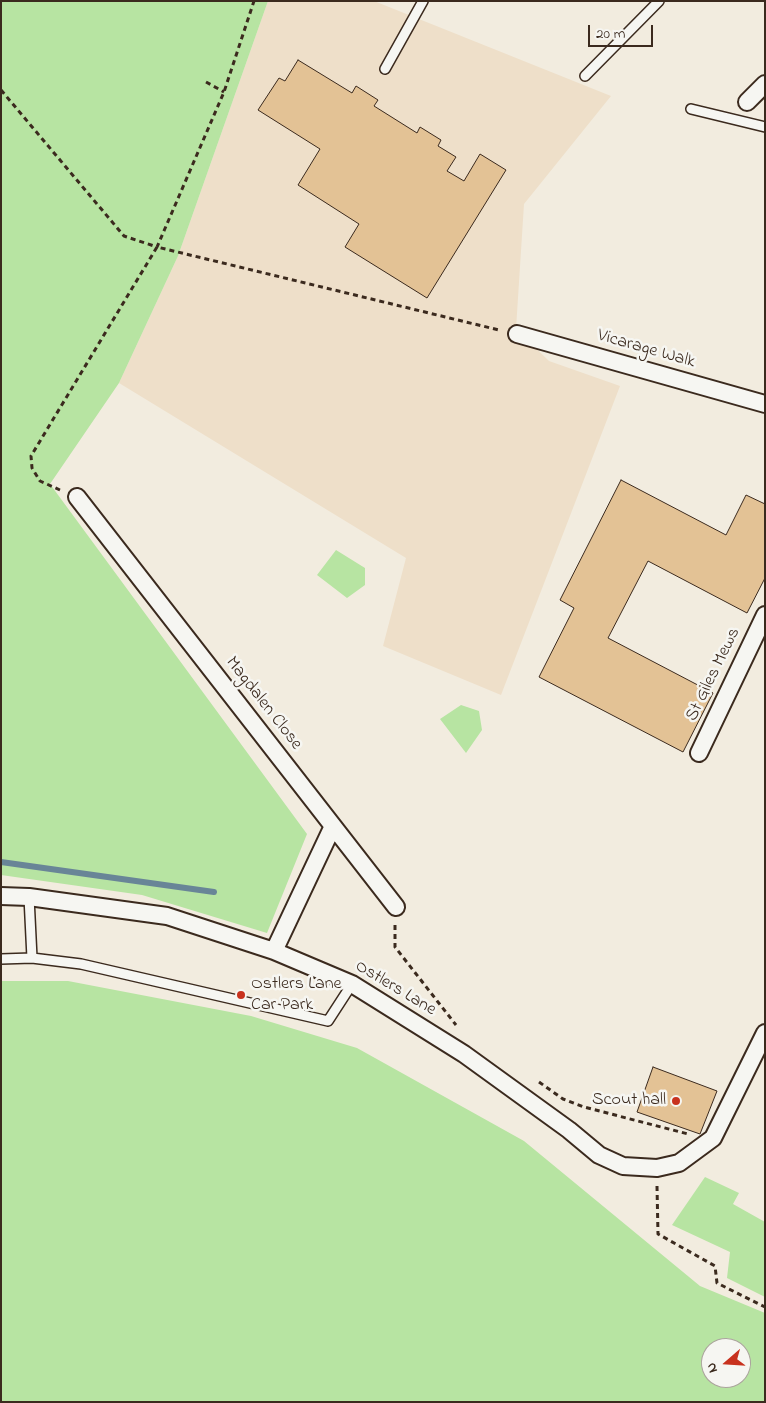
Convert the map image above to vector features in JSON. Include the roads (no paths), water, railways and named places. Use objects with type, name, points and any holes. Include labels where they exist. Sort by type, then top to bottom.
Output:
[{"type":"street","points":[[747,102],[765,84]]},
{"type":"street","name":"Vicarage Walk","points":[[516,334],[765,404]]},
{"type":"street","name":"Magdalen Close","points":[[77,497],[396,906]]},
{"type":"street","name":"St Giles Mews","points":[[699,753],[765,615]]},
{"type":"street","points":[[274,951],[333,826]]},
{"type":"street","name":"Ostlers Lane","points":[[1,896],[28,897],[167,916],[274,951],[352,984],[464,1054],[569,1130],[599,1155],[623,1166],[656,1168],[679,1163],[713,1138],[765,1033]]},
{"type":"lane","points":[[384,69],[423,1]]},
{"type":"lane","points":[[585,76],[659,1]]},
{"type":"lane","points":[[692,108],[765,127]]},
{"type":"lane","points":[[28,897],[32,958]]},
{"type":"lane","points":[[1,959],[32,958],[81,964],[328,1021],[352,984]]},
{"type":"waterway","points":[[1,862],[214,892]]},
{"type":"place","name":"Ostlers Lane Car Park","points":[[241,995]]},
{"type":"place","name":"Scout hall","points":[[676,1101]]}]
